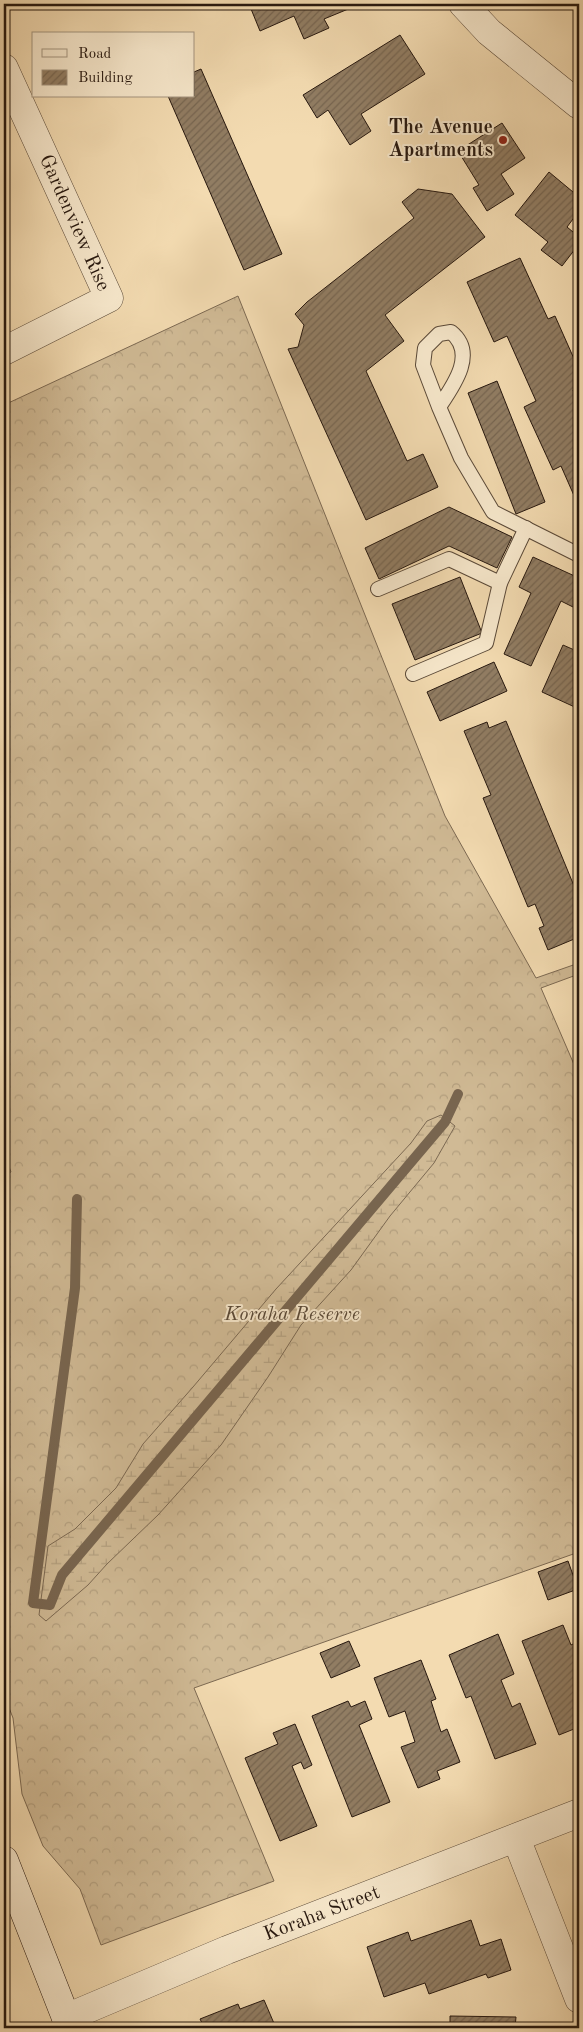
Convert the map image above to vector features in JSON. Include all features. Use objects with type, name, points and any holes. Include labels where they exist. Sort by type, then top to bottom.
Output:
[{"type":"street","points":[[463,4],[489,32],[579,105]]},
{"type":"street","name":"Gardenview Rise","points":[[4,68],[109,298],[4,351]]},
{"type":"street","name":"Koraha Street","points":[[68,2023],[227,1950],[579,1813]]},
{"type":"street","points":[[516,1838],[579,2000]]},
{"type":"street","points":[[4,1860],[68,2023]]},
{"type":"lane","points":[[439,407],[452,389],[462,367],[464,355],[460,339],[451,332],[439,334],[425,348],[423,366],[439,407],[461,458],[493,512],[579,555]]},
{"type":"lane","points":[[413,674],[486,643],[500,583],[526,528]]},
{"type":"lane","points":[[378,589],[449,560],[500,583]]},
{"type":"green space","name":"Koraha Reserve","points":[[238,296],[445,816],[536,978],[579,963],[579,974],[541,988],[579,1076],[579,1552],[194,1688],[274,1881],[101,1945],[80,1889],[43,1846],[22,1794],[13,1718],[4,1695],[4,1175],[11,1172],[4,1154],[4,405]]},
{"type":"green space","points":[[441,1115],[455,1126],[434,1163],[390,1216],[351,1270],[301,1325],[221,1445],[158,1515],[88,1585],[46,1621],[39,1615],[48,1546],[75,1529],[116,1488],[143,1444],[276,1289],[411,1143],[427,1121]]},
{"type":"building","points":[[249,4],[358,5],[324,19],[329,28],[304,39],[294,16],[260,31]]},
{"type":"building","points":[[400,35],[425,74],[361,114],[371,131],[350,145],[328,110],[317,118],[303,95]]},
{"type":"building","points":[[201,69],[282,254],[244,270],[169,98],[195,98],[195,72]]},
{"type":"building","points":[[502,123],[525,158],[501,174],[514,194],[487,211],[473,188],[479,185],[458,151]]},
{"type":"building","points":[[549,172],[579,197],[579,211],[567,227],[579,237],[579,244],[562,266],[541,250],[548,242],[515,215]]},
{"type":"building","points":[[418,189],[452,194],[485,237],[385,315],[404,341],[366,371],[407,461],[423,454],[438,487],[366,520],[288,349],[298,347],[304,325],[295,314],[307,302],[414,218],[402,202]]},
{"type":"building","points":[[520,258],[548,319],[555,316],[579,370],[579,387],[573,390],[579,404],[579,507],[561,466],[553,470],[524,407],[536,401],[507,336],[494,342],[467,282]]},
{"type":"building","points":[[497,381],[545,502],[516,514],[468,393]]},
{"type":"building","points":[[449,507],[512,537],[497,568],[449,546],[379,579],[365,548]]},
{"type":"building","points":[[533,557],[579,578],[579,610],[561,601],[531,666],[504,654],[531,593],[519,587]]},
{"type":"building","points":[[460,577],[482,633],[415,660],[392,604]]},
{"type":"building","points":[[563,645],[579,652],[579,709],[542,692]]},
{"type":"building","points":[[494,662],[507,691],[440,721],[427,692]]},
{"type":"building","points":[[506,721],[579,898],[579,937],[548,950],[539,928],[544,926],[535,904],[528,907],[483,798],[491,795],[464,731],[487,722],[489,728]]},
{"type":"building","points":[[568,1561],[578,1589],[548,1600],[538,1572]]},
{"type":"building","points":[[563,1625],[571,1645],[575,1643],[579,1653],[579,1727],[559,1735],[522,1641]]},
{"type":"building","points":[[498,1634],[514,1674],[501,1680],[512,1707],[520,1703],[536,1744],[495,1759],[471,1696],[466,1698],[449,1655]]},
{"type":"building","points":[[349,1641],[360,1666],[331,1678],[320,1653]]},
{"type":"building","points":[[421,1660],[436,1699],[431,1701],[441,1732],[447,1729],[460,1762],[437,1771],[440,1779],[418,1788],[401,1747],[415,1742],[405,1711],[389,1717],[374,1678]]},
{"type":"building","points":[[348,1701],[351,1707],[365,1701],[372,1719],[359,1725],[390,1802],[352,1817],[312,1716]]},
{"type":"building","points":[[295,1724],[312,1765],[304,1769],[301,1762],[292,1766],[317,1826],[280,1841],[245,1758],[278,1744],[273,1733]]},
{"type":"building","points":[[471,1920],[480,1946],[501,1939],[511,1970],[488,1978],[486,1974],[429,1994],[425,1983],[384,1997],[367,1947],[408,1932],[411,1941]]},
{"type":"building","points":[[264,2000],[276,2028],[194,2028],[203,2025],[200,2019],[238,2004],[240,2009]]},
{"type":"building","points":[[450,2016],[516,2017],[515,2028],[450,2028]]},
{"type":"waterway","points":[[77,1199],[75,1288],[33,1603],[50,1605],[62,1575],[445,1122],[458,1094]]},
{"type":"place","name":"The Avenue Apartments","points":[[503,140]]}]
